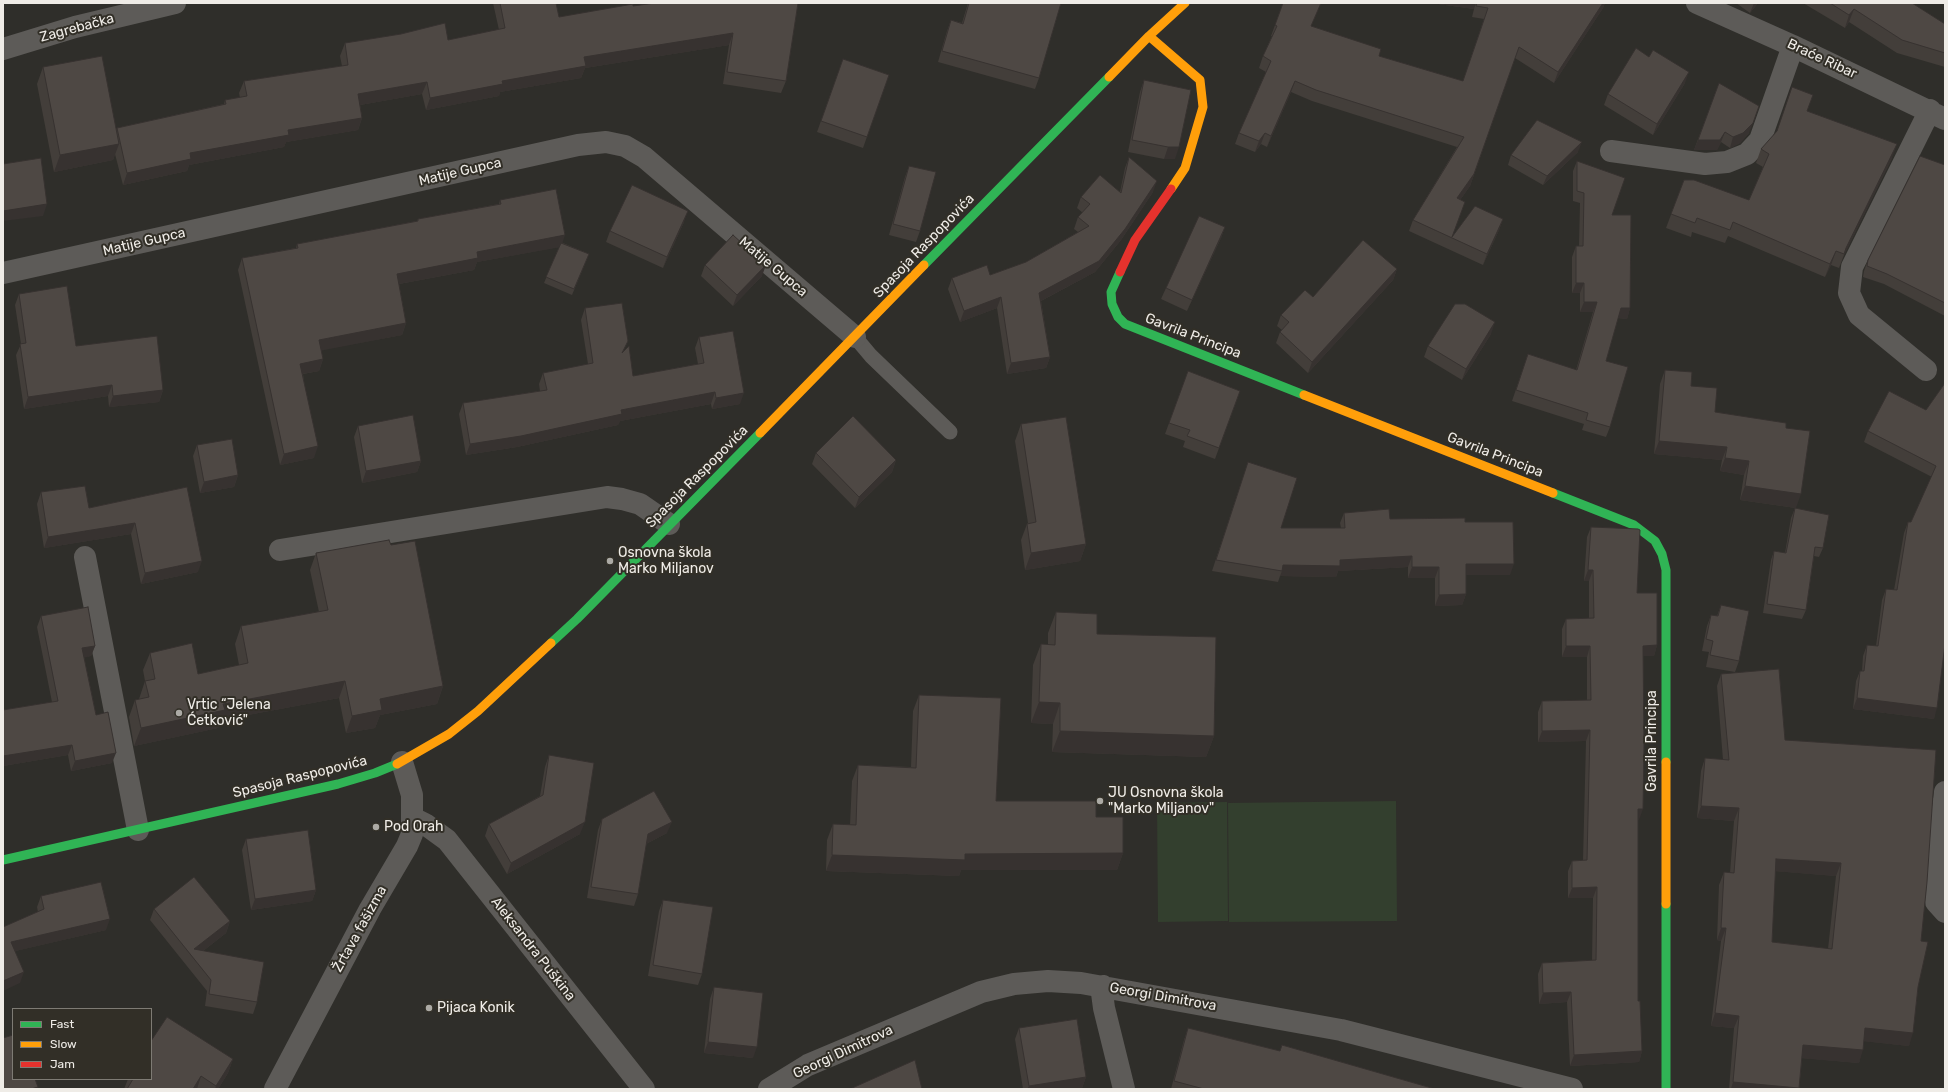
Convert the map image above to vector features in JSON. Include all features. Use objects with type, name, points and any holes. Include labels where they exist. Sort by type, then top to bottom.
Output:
[{"type":"street","name":"Zagrebačka","points":[[3,49],[76,27],[175,3]]},
{"type":"street","name":"Spasoja Raspopovića","points":[[3,860],[338,784],[375,773],[402,762],[449,734],[478,711],[577,620],[669,524],[855,337],[1149,36],[1185,3]]},
{"type":"street","name":"Braće Ribar","points":[[1697,3],[1793,46],[1938,115]]},
{"type":"street","name":"Gavrila Principa","points":[[1149,36],[1200,80],[1203,107],[1185,168],[1136,240],[1111,292],[1112,304],[1118,317],[1125,324],[1634,524],[1644,530],[1655,541],[1662,554],[1666,570],[1666,1089]]},
{"type":"street","points":[[1611,151],[1705,164],[1727,162],[1747,154],[1760,140],[1793,46]]},
{"type":"street","points":[[1926,370],[1859,315],[1849,293],[1852,267],[1938,115]]},
{"type":"street","name":"Matije Gupca","points":[[3,273],[578,146],[606,142],[625,146],[644,157],[855,337]]},
{"type":"street","points":[[280,550],[607,497],[640,504],[669,524]]},
{"type":"street","points":[[85,557],[138,830]]},
{"type":"street","name":"Žrtava fašizma","points":[[275,1089],[370,909],[407,846],[412,834],[412,795],[402,762]]},
{"type":"street","points":[[1945,792],[1939,837],[1936,902],[1945,912]]},
{"type":"street","name":"Aleksandra Puškina","points":[[413,821],[419,821],[425,824],[447,840],[644,1089]]},
{"type":"street","name":"Georgi Dimitrova","points":[[769,1089],[808,1065],[981,992],[1014,984],[1048,981],[1081,982],[1342,1030],[1572,1089]]},
{"type":"street","points":[[1103,986],[1104,1008],[1124,1089]]},
{"type":"lane","points":[[855,337],[871,356],[950,432]]},
{"type":"green space","points":[[1396,801],[1397,921],[1229,922],[1228,803]]},
{"type":"green space","points":[[1227,802],[1228,921],[1158,922],[1157,803]]},
{"type":"building","points":[[500,3],[556,3],[559,17],[633,4],[633,6],[655,3],[798,3],[786,81],[727,72],[733,33],[584,57],[586,66],[502,81],[503,84],[430,98],[427,82],[358,94],[362,118],[288,130],[289,135],[190,153],[191,159],[127,173],[117,128],[226,104],[225,100],[247,96],[244,81],[348,65],[345,43],[401,34],[445,23],[448,40],[505,28]]},
{"type":"building","points":[[969,3],[1061,3],[1039,78],[942,51],[951,20],[963,24]]},
{"type":"building","points":[[1283,3],[1321,3],[1311,26],[1381,49],[1379,56],[1463,81],[1488,8],[1476,6],[1477,3],[1603,3],[1558,72],[1519,47],[1474,174],[1457,198],[1465,202],[1452,237],[1475,206],[1503,219],[1487,254],[1413,220],[1464,137],[1316,90],[1295,81],[1271,136],[1265,133],[1259,141],[1239,133],[1271,61],[1263,56],[1277,26],[1275,25]]},
{"type":"building","points":[[1830,3],[1912,3],[1945,24],[1945,53],[1902,40],[1854,9],[1849,15]]},
{"type":"building","points":[[1636,48],[1649,57],[1653,50],[1689,72],[1657,124],[1608,94]]},
{"type":"building","points":[[102,56],[119,144],[60,155],[43,67]]},
{"type":"building","points":[[843,59],[889,75],[867,137],[821,121]]},
{"type":"building","points":[[1144,80],[1191,90],[1179,147],[1168,147],[1132,140]]},
{"type":"building","points":[[1719,83],[1759,106],[1753,123],[1743,133],[1733,137],[1725,132],[1720,140],[1698,140]]},
{"type":"building","points":[[1792,87],[1813,95],[1807,111],[1897,144],[1844,254],[1836,251],[1830,264],[1733,222],[1730,230],[1697,218],[1695,223],[1671,214],[1684,180],[1694,180],[1749,200],[1769,154],[1761,149],[1777,131]]},
{"type":"building","points":[[1537,120],[1582,142],[1547,176],[1511,155]]},
{"type":"building","points":[[1920,156],[1945,165],[1945,303],[1887,274],[1867,266],[1868,260]]},
{"type":"building","points":[[1129,157],[1157,181],[1125,229],[1099,261],[1039,293],[1050,357],[1011,363],[1001,297],[964,311],[952,278],[987,265],[990,275],[1026,262],[1089,226],[1078,217],[1090,204],[1081,197],[1100,175],[1121,193]]},
{"type":"building","points":[[41,158],[47,204],[3,211],[3,164]]},
{"type":"building","points":[[1577,161],[1625,178],[1612,215],[1631,215],[1630,308],[1621,308],[1606,361],[1628,367],[1610,427],[1586,420],[1588,413],[1516,390],[1528,354],[1577,370],[1597,302],[1584,302],[1584,283],[1576,283],[1576,246],[1583,246],[1584,193],[1577,191]]},
{"type":"building","points":[[909,166],[936,172],[920,231],[893,224]]},
{"type":"building","points":[[632,185],[688,211],[667,257],[610,231]]},
{"type":"building","points":[[556,189],[565,235],[477,252],[478,258],[397,274],[406,323],[319,340],[323,359],[300,364],[318,446],[284,454],[242,258],[298,248],[297,244],[418,221],[418,219],[501,204],[500,200]]},
{"type":"building","points":[[1199,216],[1225,227],[1192,300],[1166,288]]},
{"type":"building","points":[[733,235],[766,265],[737,295],[705,265]]},
{"type":"building","points":[[1363,240],[1397,269],[1312,362],[1280,332],[1289,322],[1281,315],[1305,290],[1313,297]]},
{"type":"building","points":[[561,243],[589,254],[574,289],[546,277]]},
{"type":"building","points":[[67,286],[76,346],[157,336],[163,390],[113,396],[112,385],[28,397],[20,344],[26,343],[19,294]]},
{"type":"building","points":[[622,303],[628,341],[622,353],[629,346],[633,376],[704,363],[699,337],[733,331],[744,393],[716,398],[715,392],[621,410],[622,414],[521,436],[470,444],[463,403],[547,390],[543,373],[593,363],[585,308]]},
{"type":"building","points":[[1455,304],[1465,304],[1495,322],[1466,369],[1428,346]]},
{"type":"building","points":[[1665,370],[1692,372],[1691,386],[1717,388],[1715,412],[1786,423],[1786,428],[1810,431],[1801,494],[1745,486],[1749,461],[1725,458],[1727,447],[1659,441]]},
{"type":"building","points":[[1188,371],[1240,391],[1219,448],[1187,436],[1190,430],[1169,423]]},
{"type":"building","points":[[1945,383],[1945,644],[1937,708],[1857,698],[1860,671],[1864,671],[1867,645],[1878,646],[1886,589],[1897,590],[1908,522],[1911,522],[1936,466],[1868,431],[1889,391],[1926,410]]},
{"type":"building","points":[[413,415],[421,461],[366,471],[358,426]]},
{"type":"building","points":[[853,416],[896,460],[859,497],[816,453]]},
{"type":"building","points":[[1066,417],[1086,544],[1031,553],[1027,524],[1036,522],[1021,424]]},
{"type":"building","points":[[232,439],[238,475],[204,482],[197,445]]},
{"type":"building","points":[[1248,462],[1297,478],[1281,528],[1345,528],[1344,513],[1389,509],[1390,519],[1465,518],[1465,522],[1513,522],[1514,564],[1466,564],[1466,594],[1439,595],[1439,567],[1412,567],[1412,556],[1340,560],[1340,566],[1283,565],[1282,571],[1216,560]]},
{"type":"building","points":[[85,486],[89,508],[187,487],[202,561],[145,573],[135,523],[48,537],[41,492]]},
{"type":"building","points":[[1795,508],[1829,515],[1823,548],[1815,547],[1806,610],[1767,604],[1774,551],[1786,553]]},
{"type":"building","points":[[1591,527],[1640,530],[1637,593],[1657,593],[1657,645],[1643,646],[1643,809],[1638,809],[1638,1001],[1640,1001],[1642,1051],[1574,1055],[1571,992],[1543,993],[1542,963],[1596,960],[1597,887],[1572,888],[1572,861],[1587,860],[1590,730],[1542,731],[1542,701],[1591,700],[1590,646],[1566,646],[1566,619],[1594,618],[1593,570],[1588,570]]},
{"type":"building","points":[[389,540],[391,545],[415,541],[443,686],[380,699],[382,710],[352,716],[345,681],[223,704],[225,710],[141,728],[135,700],[149,697],[145,681],[155,679],[150,653],[192,643],[198,674],[248,663],[241,626],[328,610],[316,553]]},
{"type":"building","points":[[1721,605],[1749,611],[1739,661],[1710,655],[1713,641],[1706,639],[1711,615],[1718,616]]},
{"type":"building","points":[[88,607],[95,646],[82,648],[96,715],[108,712],[116,753],[75,761],[72,745],[3,756],[3,710],[58,701],[41,616]]},
{"type":"building","points":[[1056,612],[1097,614],[1097,634],[1216,637],[1214,736],[1060,731],[1060,703],[1039,702],[1041,644],[1055,645]]},
{"type":"building","points":[[1779,669],[1785,740],[1936,750],[1927,882],[1921,941],[1928,942],[1918,987],[1913,1033],[1865,1028],[1863,1050],[1803,1045],[1799,1088],[1733,1082],[1739,1016],[1715,1013],[1726,928],[1721,928],[1724,872],[1734,873],[1739,808],[1701,806],[1705,758],[1729,760],[1721,674]],"holes":[[[1776,859],[1841,863],[1832,949],[1772,942]]]},
{"type":"building","points":[[919,695],[1001,698],[996,801],[1096,801],[1096,817],[1123,817],[1123,853],[965,854],[965,860],[832,855],[833,824],[856,825],[858,765],[916,768]]},
{"type":"building","points":[[549,755],[594,763],[585,822],[511,863],[489,824],[543,795]]},
{"type":"building","points":[[654,791],[672,822],[648,834],[638,894],[591,887],[602,819]]},
{"type":"building","points":[[308,830],[316,890],[255,899],[246,839]]},
{"type":"building","points":[[194,877],[230,921],[194,949],[264,962],[257,1002],[209,994],[211,980],[154,909]]},
{"type":"building","points":[[101,882],[110,919],[11,942],[24,972],[3,981],[3,927],[44,909],[41,896]]},
{"type":"building","points":[[663,900],[713,907],[702,974],[653,965]]},
{"type":"building","points":[[714,987],[763,993],[757,1047],[708,1042]]},
{"type":"building","points":[[167,1017],[233,1059],[216,1086],[201,1076],[193,1089],[127,1089],[132,1080],[152,1080],[152,1040]]},
{"type":"building","points":[[1077,1019],[1086,1077],[1029,1086],[1019,1028]]},
{"type":"building","points":[[1188,1028],[1280,1051],[1282,1045],[1435,1089],[1204,1089],[1174,1081]]},
{"type":"building","points":[[12,1035],[12,1080],[35,1080],[38,1087],[31,1089],[3,1089],[3,1038]]},
{"type":"building","points":[[915,1060],[922,1089],[850,1089]]},
{"type":"traffic: fast","points":[[924,265],[1109,77]]},
{"type":"traffic: fast","points":[[1120,272],[1111,292],[1112,304],[1118,317],[1125,324],[1304,395]]},
{"type":"traffic: fast","points":[[551,643],[577,619],[760,433]]},
{"type":"traffic: fast","points":[[1553,493],[1634,525],[1655,541],[1662,554],[1666,570],[1666,762]]},
{"type":"traffic: fast","points":[[3,860],[338,784],[375,773],[397,764]]},
{"type":"traffic: fast","points":[[1666,904],[1666,1089]]},
{"type":"traffic: slow","points":[[1109,77],[1149,36],[1185,3]]},
{"type":"traffic: slow","points":[[1149,36],[1200,80],[1203,107],[1185,168],[1171,189]]},
{"type":"traffic: slow","points":[[760,433],[924,265]]},
{"type":"traffic: slow","points":[[1304,395],[1553,493]]},
{"type":"traffic: slow","points":[[397,764],[449,734],[478,711],[551,643]]},
{"type":"traffic: slow","points":[[1666,762],[1666,904]]},
{"type":"traffic: jam","points":[[1120,272],[1135,240],[1171,189]]},
{"type":"place","name":"Osnovna škola Marko Miljanov","points":[[610,561]]},
{"type":"place","name":"Vrtic “Jelena Ćetković\"","points":[[179,713]]},
{"type":"place","name":"JU Osnovna škola \"Marko Miljanov\"","points":[[1100,801]]},
{"type":"place","name":"Pod Orah","points":[[376,827]]},
{"type":"place","name":"Pijaca Konik","points":[[429,1008]]}]
